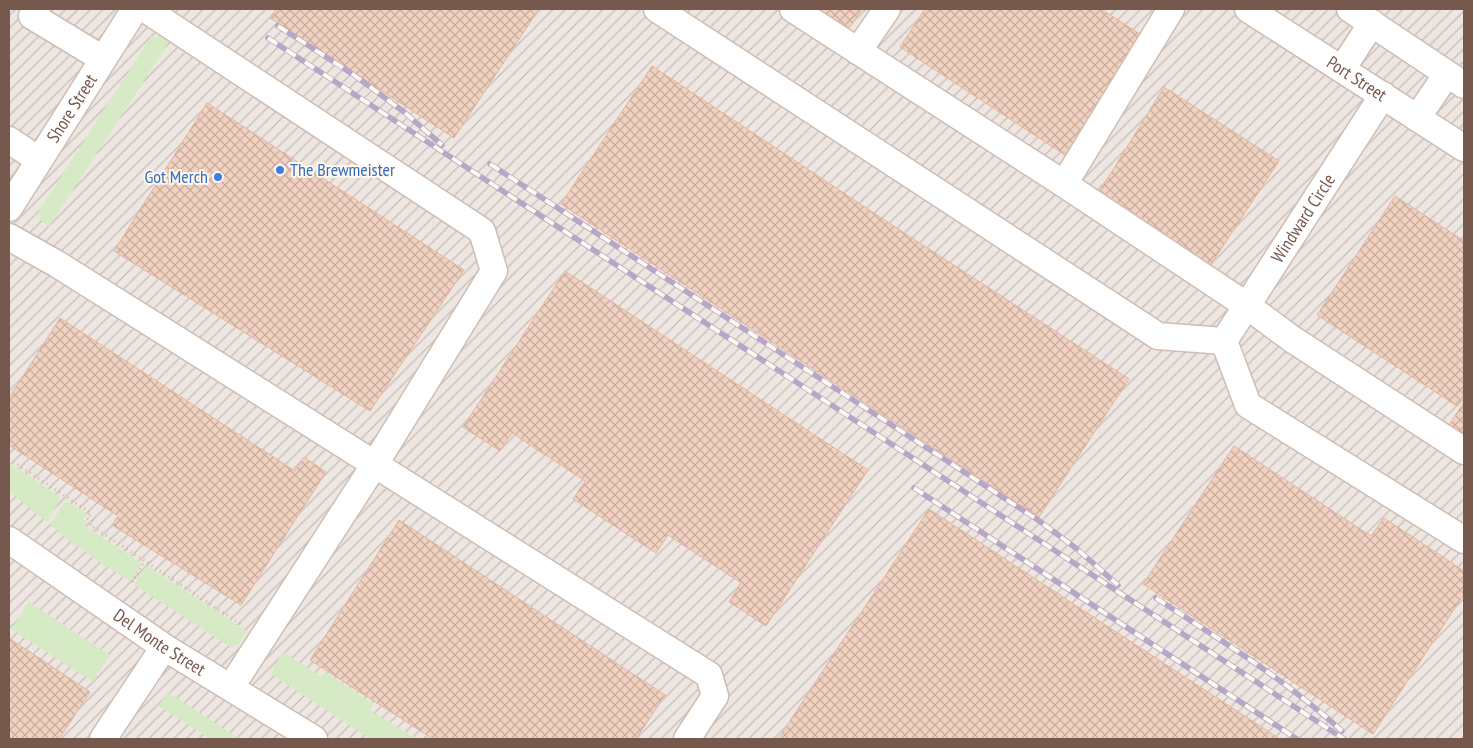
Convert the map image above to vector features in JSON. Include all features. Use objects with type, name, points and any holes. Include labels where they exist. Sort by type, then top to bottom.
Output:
[{"type":"street","points":[[37,9],[32,16],[103,59]]},
{"type":"street","name":"Shore Street","points":[[9,208],[135,9]]},
{"type":"street","points":[[144,9],[482,231],[494,271],[375,464],[231,687]]},
{"type":"street","points":[[657,9],[1158,336],[1224,341],[1248,405],[1464,540]]},
{"type":"street","points":[[793,9],[1064,184],[1246,305],[1292,339],[1464,451]]},
{"type":"street","points":[[858,51],[887,9]]},
{"type":"street","points":[[1064,184],[1171,9]]},
{"type":"street","points":[[1350,9],[1456,79],[1417,118]]},
{"type":"street","name":"Port Street","points":[[1265,13],[1342,69],[1464,148]]},
{"type":"street","points":[[1342,69],[1372,23]]},
{"type":"street","name":"Windward Circle","points":[[1224,341],[1383,96]]},
{"type":"street","points":[[9,140],[39,160]]},
{"type":"street","points":[[9,237],[57,264],[709,675],[715,696],[687,739]]},
{"type":"street","name":"Del Monte Street","points":[[9,540],[164,646],[231,687],[280,730],[314,739]]},
{"type":"street","points":[[104,739],[164,646]]},
{"type":"path","points":[[9,459],[91,513],[87,518],[93,521],[90,525],[248,628]]},
{"type":"path","points":[[132,582],[145,561]]},
{"type":"shaded area","points":[[9,9],[1464,9],[1464,739],[9,739]]},
{"type":"green space","points":[[152,35],[157,38],[159,35],[169,42],[49,227],[39,219],[41,216],[37,214]]},
{"type":"green space","points":[[9,463],[59,496],[60,500],[47,522],[9,491]]},
{"type":"green space","points":[[68,502],[87,513],[83,519],[88,522],[85,526],[140,562],[141,565],[130,582],[79,548],[50,525],[64,503]]},
{"type":"green space","points":[[145,567],[149,567],[247,631],[238,645],[235,644],[232,648],[134,585]]},
{"type":"green space","points":[[29,602],[110,655],[93,682],[11,629]]},
{"type":"green space","points":[[283,652],[321,677],[325,672],[374,704],[370,710],[415,738],[371,739],[271,674],[274,670],[272,669]]},
{"type":"green space","points":[[167,692],[240,739],[210,739],[159,706]]},
{"type":"building","points":[[276,9],[539,9],[454,138],[270,18]]},
{"type":"building","points":[[803,9],[862,9],[844,36]]},
{"type":"building","points":[[925,9],[1101,9],[1143,36],[1065,155],[900,47]]},
{"type":"building","points":[[652,66],[1129,379],[1039,517],[561,204]]},
{"type":"building","points":[[1164,87],[1279,161],[1206,272],[1096,197]]},
{"type":"building","points":[[207,103],[464,270],[370,411],[114,251]]},
{"type":"building","points":[[1395,196],[1464,241],[1464,395],[1457,406],[1317,315]]},
{"type":"building","points":[[565,271],[868,470],[766,626],[729,602],[741,583],[668,535],[656,553],[573,499],[585,481],[512,433],[500,451],[463,427]]},
{"type":"building","points":[[60,318],[295,471],[304,457],[326,472],[241,605],[112,525],[118,516],[9,445],[9,398]]},
{"type":"building","points":[[1464,402],[1464,435],[1449,425]]},
{"type":"building","points":[[1234,446],[1371,536],[1384,518],[1464,571],[1464,594],[1373,734],[1143,584]]},
{"type":"building","points":[[929,509],[1168,666],[1280,739],[778,739]]},
{"type":"building","points":[[399,520],[665,695],[636,739],[433,739],[310,660]]},
{"type":"building","points":[[9,638],[90,692],[59,739],[9,739]]},
{"type":"railway","points":[[278,26],[354,75],[404,112],[442,145]]},
{"type":"railway","points":[[268,38],[1344,739]]},
{"type":"railway","points":[[490,164],[1038,520],[1077,549],[1118,585]]},
{"type":"railway","points":[[914,488],[1297,739]]},
{"type":"railway","points":[[1156,598],[1275,677],[1342,731]]},
{"type":"place","name":"The Brewmeister","points":[[280,170]]},
{"type":"place","name":"Got Merch","points":[[218,177]]}]
